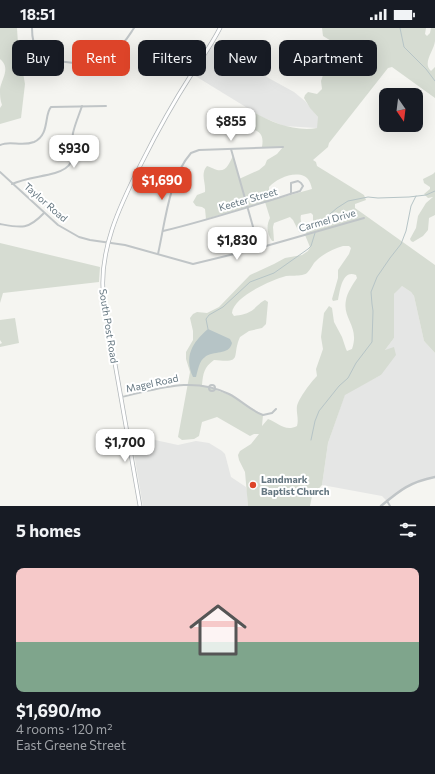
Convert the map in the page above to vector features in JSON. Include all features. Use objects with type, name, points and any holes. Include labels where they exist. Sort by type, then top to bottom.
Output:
[{"type":"main road","name":"South Post Road","points":[[140,506],[102,290],[103,266],[120,206],[160,126],[220,28]]},
{"type":"street","points":[[32,28],[34,45],[45,57],[52,60],[86,63],[101,59],[114,52],[125,41],[134,28]]},
{"type":"street","points":[[12,184],[58,172],[70,163],[74,157],[73,134],[82,106]]},
{"type":"street","points":[[0,145],[6,143],[20,145],[36,141],[44,131],[51,107],[106,106]]},
{"type":"street","points":[[158,254],[173,188],[188,156],[192,152],[199,150],[283,147]]},
{"type":"street","points":[[231,149],[259,248]]},
{"type":"street","name":"Taylor Road","points":[[0,172],[62,228],[79,237],[109,243]]},
{"type":"street","name":"Keeter Street","points":[[163,231],[300,192],[303,186],[301,183],[298,181],[292,183],[291,194]]},
{"type":"street","points":[[0,224],[24,227],[34,223],[44,213]]},
{"type":"street","name":"Carmel Drive","points":[[109,243],[125,245],[193,264],[259,248],[364,218]]},
{"type":"street","name":"Magel Road","points":[[121,397],[185,384],[198,384],[215,388],[230,395],[260,414],[267,415],[276,409]]},
{"type":"street","points":[[381,506],[409,485],[421,480],[435,477]]},
{"type":"street","points":[[387,501],[390,506]]},
{"type":"shaded area","points":[[0,28],[17,28],[18,40],[12,40],[12,76],[24,76],[25,84],[21,118],[0,124],[0,108],[2,105],[0,99],[0,89],[5,73],[5,66],[0,59]]},
{"type":"shaded area","points":[[322,28],[426,28],[425,34],[427,36],[430,33],[431,28],[435,28],[435,41],[428,64],[431,71],[435,67],[435,98],[392,67],[388,68],[329,143],[328,147],[313,160],[316,162],[317,166],[364,195],[366,200],[355,204],[355,208],[435,265],[435,353],[424,341],[414,296],[402,286],[394,294],[394,338],[385,350],[394,347],[396,355],[381,375],[345,395],[328,443],[322,485],[312,496],[310,506],[248,506],[245,472],[238,455],[240,451],[251,444],[259,434],[250,436],[217,417],[202,422],[199,436],[194,439],[182,440],[178,437],[190,372],[186,359],[186,352],[193,340],[193,331],[190,318],[197,312],[207,313],[219,307],[250,275],[285,258],[302,255],[308,251],[310,247],[305,235],[313,221],[313,215],[311,213],[301,215],[303,229],[302,233],[299,232],[290,217],[274,223],[274,241],[272,241],[268,232],[270,218],[265,202],[312,189],[310,181],[306,177],[295,174],[290,175],[276,181],[269,187],[269,199],[267,201],[206,219],[205,209],[196,206],[193,202],[197,195],[205,192],[204,172],[207,166],[217,170],[223,170],[233,156],[239,179],[259,170],[265,165],[267,160],[277,154],[283,147],[262,147],[262,137],[258,132],[250,129],[238,128],[238,123],[249,116],[252,111],[283,125],[300,129],[317,128],[318,117],[304,98],[308,92],[317,94],[322,89],[321,81],[323,76],[377,76],[377,40],[330,40],[323,36]],"holes":[[[343,246],[349,246],[351,248],[349,254],[338,270],[338,278],[332,299],[333,301],[338,300],[342,282],[345,278],[351,274],[356,275],[357,278],[350,289],[345,307],[353,328],[354,341],[352,349],[347,351],[334,322],[332,308],[329,306],[324,313],[321,337],[323,349],[316,369],[317,376],[298,403],[297,426],[289,428],[268,419],[262,426],[263,415],[230,395],[202,385],[203,377],[208,365],[214,360],[223,361],[233,359],[235,357],[240,337],[249,331],[262,328],[266,324],[268,302],[265,300],[249,312],[234,316],[232,313],[234,307],[239,301],[246,295],[271,281],[286,276],[307,273],[317,260],[332,250]]]},
{"type":"shaded area","points":[[212,43],[214,44],[214,76],[265,76],[294,92],[305,101],[318,117],[317,128],[284,126],[262,117],[195,76],[206,76],[206,52]]},
{"type":"shaded area","points":[[435,172],[435,215],[429,218],[428,230],[423,236],[413,242],[410,239],[416,228],[418,216],[426,203],[433,197],[428,198],[424,194],[430,189],[430,187],[424,183],[423,179]]},
{"type":"shaded area","points":[[0,243],[100,267],[99,282],[3,293],[0,303]]},
{"type":"shaded area","points":[[402,286],[414,296],[424,341],[435,353],[435,477],[413,483],[387,501],[382,496],[322,485],[328,443],[345,394],[381,375],[385,350],[394,338],[394,294]]},
{"type":"shaded area","points":[[15,318],[19,343],[0,347],[0,344],[2,343],[0,340],[0,320]]},
{"type":"shaded area","points":[[208,329],[230,339],[232,343],[228,350],[208,355],[203,359],[196,377],[193,377],[189,363],[191,350],[202,334]]},
{"type":"shaded area","points":[[155,440],[178,445],[196,441],[209,443],[222,451],[225,454],[231,477],[246,487],[248,506],[143,506],[132,442]]},
{"type":"waterway","points":[[400,28],[404,47],[426,69],[435,81]]},
{"type":"waterway","points":[[318,228],[323,220],[348,201],[368,197],[409,197],[426,195],[435,191]]},
{"type":"waterway","points":[[311,440],[319,411],[339,386],[348,378],[356,363],[372,342],[373,311],[371,292],[377,277],[401,244],[406,231],[411,206],[416,196]]},
{"type":"waterway","points":[[208,329],[206,319],[209,315],[223,307],[250,282],[274,273],[308,249],[311,246],[315,233]]},
{"type":"place","name":"Landmark Baptist Church","points":[[253,485]]}]
